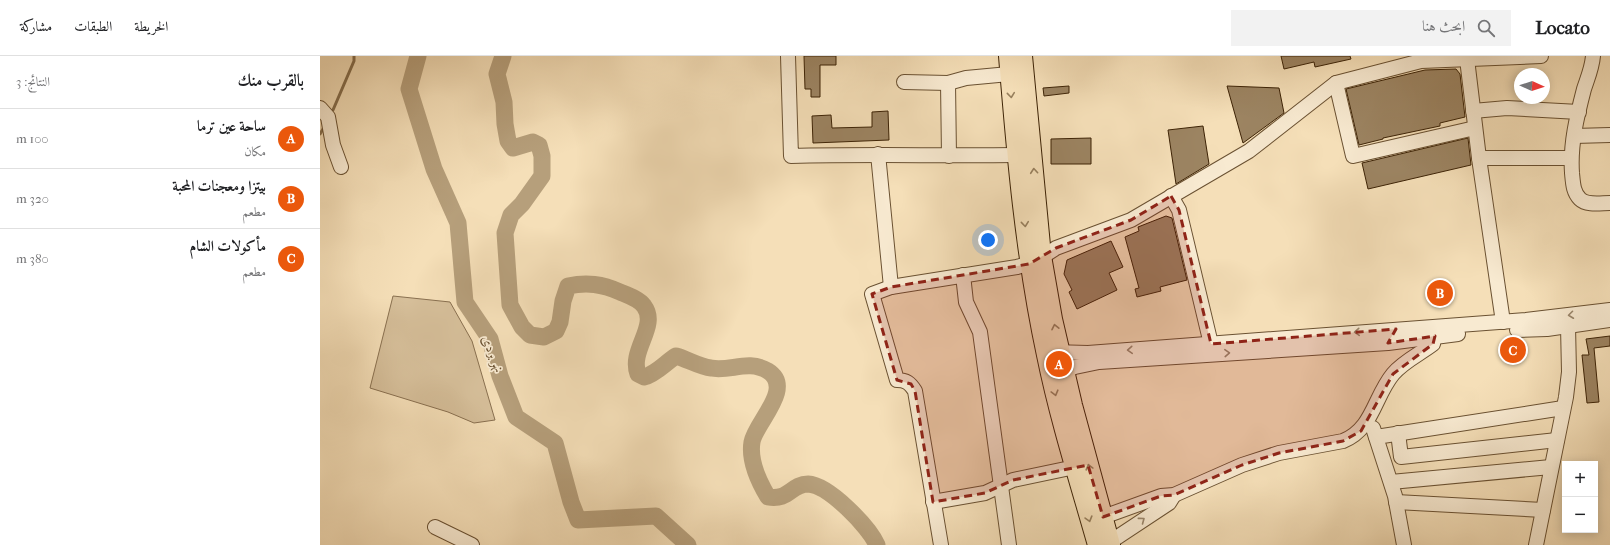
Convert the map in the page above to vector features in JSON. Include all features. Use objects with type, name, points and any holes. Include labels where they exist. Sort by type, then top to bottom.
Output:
[{"type":"main road","points":[[1008,56],[1017,155],[1075,467],[1106,544]]},
{"type":"main road","points":[[1023,56],[1036,260]]},
{"type":"main road","points":[[1057,373],[1103,517],[1106,544]]},
{"type":"street","points":[[788,56],[791,156],[878,154],[949,156],[1017,155]]},
{"type":"street","points":[[941,545],[915,391],[911,384],[904,380],[896,380],[872,294],[891,287],[1017,267],[1036,260],[1056,248],[1131,220],[1249,150],[1336,83],[1421,58],[1466,59],[1542,56]]},
{"type":"street","points":[[1593,56],[1592,68],[1579,112],[1574,136],[1571,158],[1573,184],[1575,193],[1581,200],[1589,203],[1610,203]]},
{"type":"street","points":[[1466,59],[1503,322]]},
{"type":"street","points":[[904,82],[948,83],[966,78],[1009,74]]},
{"type":"street","points":[[948,83],[949,156]]},
{"type":"street","points":[[1336,83],[1353,156],[1475,128]]},
{"type":"street","points":[[320,108],[328,117],[333,145],[341,167]]},
{"type":"street","points":[[1473,111],[1507,108],[1579,112]]},
{"type":"street","points":[[1574,136],[1610,135]]},
{"type":"street","points":[[878,154],[891,287]]},
{"type":"street","points":[[1479,158],[1571,158]]},
{"type":"street","points":[[1171,196],[1179,210],[1211,344]]},
{"type":"street","points":[[963,275],[966,302],[980,332],[1009,545]]},
{"type":"street","points":[[1057,373],[1100,362],[1400,335],[1610,310]]},
{"type":"street","points":[[1435,331],[1568,326],[1610,320]]},
{"type":"street","points":[[1536,545],[1569,372],[1568,326]]},
{"type":"street","points":[[1103,517],[1161,496],[1174,495],[1242,465],[1279,454],[1347,440],[1361,431],[1393,374],[1404,364],[1433,344],[1435,331]]},
{"type":"street","points":[[1053,354],[1088,353],[1211,344],[1400,335]]},
{"type":"street","points":[[1376,436],[1563,408]]},
{"type":"street","points":[[1369,418],[1396,502],[1404,545]]},
{"type":"street","points":[[1398,433],[1401,457],[1557,440]]},
{"type":"street","points":[[933,502],[985,493],[1013,480],[1075,467]]},
{"type":"street","points":[[1390,482],[1552,467]]},
{"type":"street","points":[[1106,544],[1168,503],[1174,495]]},
{"type":"street","points":[[1396,502],[1543,510]]},
{"type":"street","points":[[435,527],[472,545]]},
{"type":"highlighted area","points":[[1171,196],[1179,210],[1211,344],[1396,329],[1388,343],[1435,336],[1433,344],[1393,374],[1361,431],[1343,441],[1279,453],[1242,465],[1174,495],[1161,496],[1103,517],[1088,465],[1013,480],[985,493],[933,502],[915,391],[911,384],[897,380],[872,294],[891,287],[1029,264],[1056,248],[1131,220]]},
{"type":"shaded area","points":[[393,296],[450,302],[472,341],[495,420],[474,423],[448,412],[370,388]]},
{"type":"building","points":[[804,56],[836,56],[836,65],[820,65],[820,97],[811,97],[811,89],[805,89]]},
{"type":"building","points":[[1281,56],[1350,56],[1351,59],[1315,67],[1314,62],[1284,69]]},
{"type":"building","points":[[1456,69],[1460,74],[1465,117],[1440,123],[1440,126],[1383,138],[1359,145],[1346,89],[1425,70]]},
{"type":"building","points":[[1069,86],[1069,93],[1044,96],[1043,88]]},
{"type":"building","points":[[1227,86],[1279,88],[1284,113],[1243,143]]},
{"type":"building","points":[[888,111],[889,140],[813,143],[812,116],[831,115],[832,128],[872,127],[872,112]]},
{"type":"building","points":[[1203,126],[1209,164],[1176,184],[1168,130]]},
{"type":"building","points":[[1091,138],[1091,164],[1051,164],[1051,139]]},
{"type":"building","points":[[1468,138],[1471,165],[1368,189],[1362,163]]},
{"type":"building","points":[[1166,216],[1172,218],[1187,280],[1160,287],[1161,291],[1137,297],[1135,289],[1139,288],[1125,237],[1139,231],[1138,227]]},
{"type":"building","points":[[1111,241],[1123,267],[1109,273],[1117,290],[1077,309],[1069,292],[1072,290],[1064,274],[1067,260]]},
{"type":"building","points":[[1610,336],[1610,346],[1594,348],[1599,402],[1587,403],[1582,355],[1589,355],[1586,339]]},
{"type":"waterway","points":[[333,110],[354,61],[354,56]]},
{"type":"waterway","name":"نهر بردى","points":[[418,56],[409,89],[434,169],[458,223],[465,302],[490,339],[500,376],[516,417],[555,443],[571,502],[578,520],[656,516],[688,545]]},
{"type":"waterway","points":[[503,56],[497,74],[504,102],[505,124],[508,141],[513,148],[533,142],[539,145],[542,156],[542,176],[522,204],[511,215],[505,233],[510,305],[522,327],[530,335],[544,337],[556,331],[560,322],[563,301],[568,286],[582,284],[601,286],[613,289],[636,299],[644,306],[648,314],[646,330],[637,356],[636,365],[638,374],[644,377],[648,376],[676,356],[698,365],[718,369],[753,366],[768,371],[775,378],[777,387],[776,396],[755,434],[751,449],[753,463],[761,485],[768,497],[781,497],[802,485],[808,484],[817,486],[827,491],[847,508],[866,528],[877,545]]},
{"type":"waterway","points":[[320,134],[323,129]]},
{"type":"place","name":"بيتزا ومعجنات المحبة","points":[[1440,293]]},
{"type":"place","name":"مأكولات الشام","points":[[1513,350]]},
{"type":"place","name":"ساحة عين ترما","points":[[1059,364]]}]
